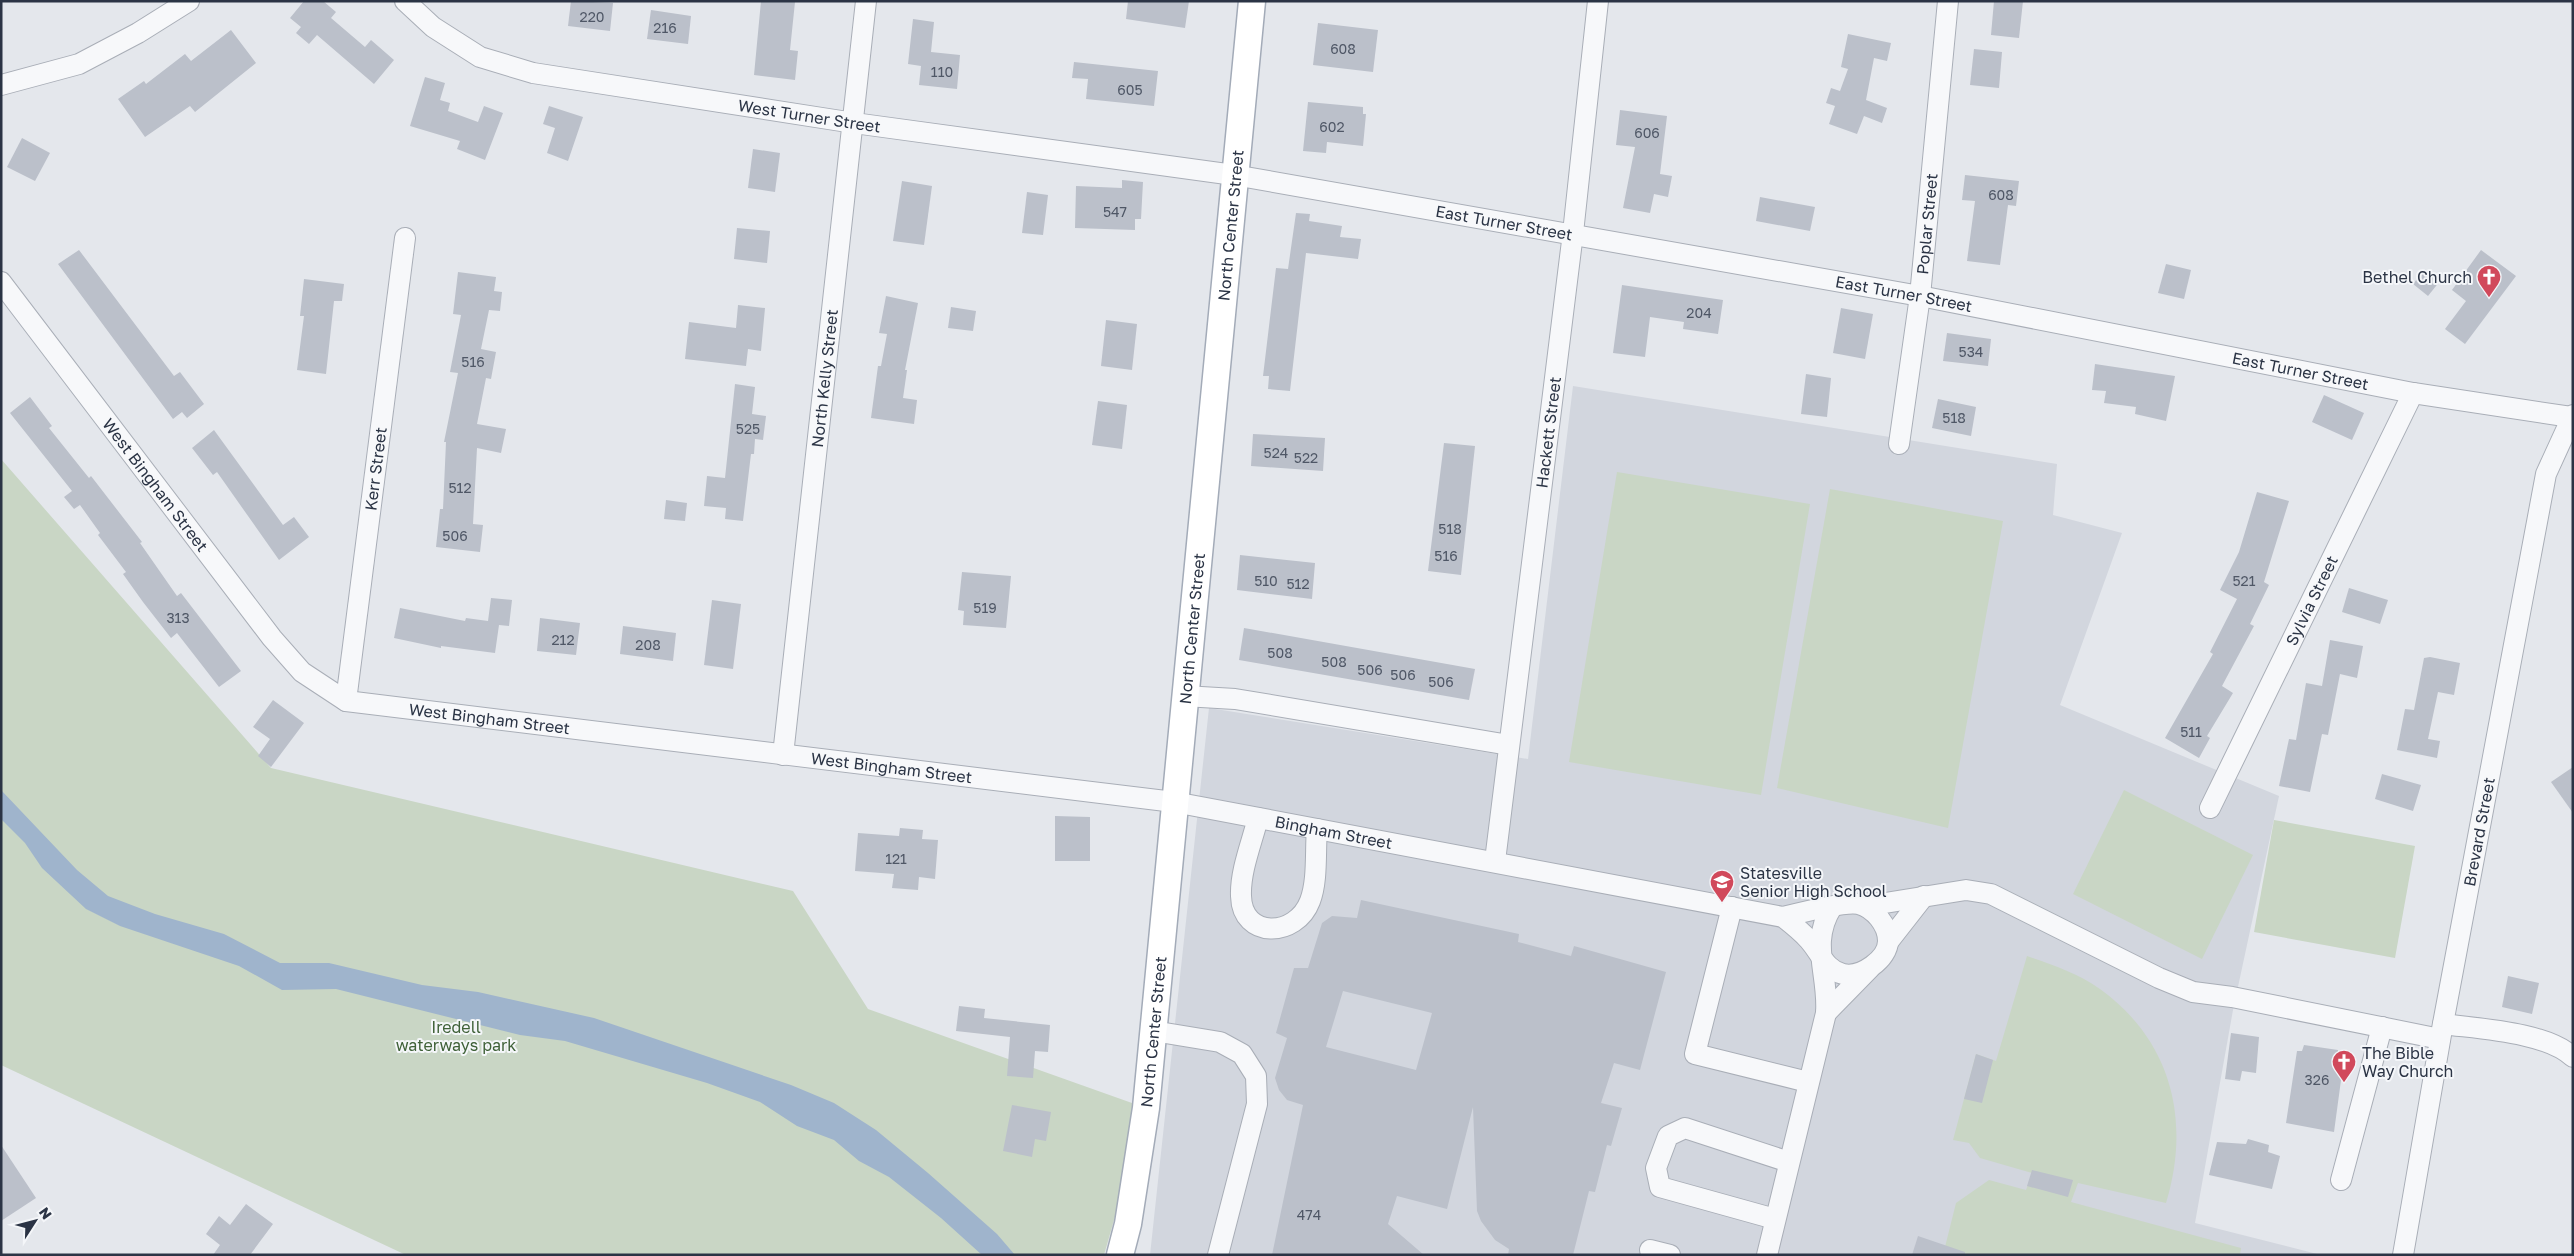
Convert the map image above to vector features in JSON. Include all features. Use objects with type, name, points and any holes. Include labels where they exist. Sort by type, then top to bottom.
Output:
[{"type":"main road","name":"North Center Street","points":[[1120,1255],[1128,1224],[1146,1108],[1252,1]]},
{"type":"street","points":[[1,85],[79,64],[138,33],[189,1]]},
{"type":"street","name":"West Turner Street","points":[[405,1],[433,26],[480,57],[533,73],[854,123],[1234,175]]},
{"type":"street","name":"North Kelly Street","points":[[783,755],[866,1]]},
{"type":"street","name":"Hackett Street","points":[[1495,862],[1573,234],[1598,1]]},
{"type":"street","name":"Poplar Street","points":[[1899,444],[1920,296],[1948,1]]},
{"type":"street","name":"East Turner Street","points":[[1234,175],[1920,296],[2413,393],[2572,416]]},
{"type":"street","name":"Kerr Street","points":[[346,701],[405,238]]},
{"type":"street","name":"West Bingham Street","points":[[1,282],[272,638],[302,672],[346,701],[1174,802]]},
{"type":"street","name":"Sylvia Street","points":[[2210,808],[2413,393]]},
{"type":"street","name":"Brevard Street","points":[[2403,1255],[2442,1031],[2546,474],[2572,416]]},
{"type":"street","points":[[1184,696],[1235,699],[1509,745]]},
{"type":"street","name":"Bingham Street","points":[[1174,802],[1783,916]]},
{"type":"street","points":[[1258,818],[1242,881],[1241,898],[1249,918],[1264,928],[1281,929],[1289,926],[1303,913],[1310,901],[1317,829]]},
{"type":"street","points":[[1783,916],[1849,903],[1860,904],[1966,890],[1991,894],[2159,978],[2194,992],[2232,997],[2382,1027],[2540,1039],[2564,1049],[2573,1057]]},
{"type":"street","points":[[1826,1013],[1881,957],[1888,942],[1924,896]]},
{"type":"street","points":[[1860,904],[1873,911],[1884,924],[1888,942]]},
{"type":"street","points":[[1732,907],[1695,1054],[1808,1082]]},
{"type":"street","points":[[1767,1255],[1788,1162],[1826,1013],[1828,996],[1820,956],[1824,920],[1832,907]]},
{"type":"street","points":[[1783,916],[1810,941],[1830,969],[1844,975],[1857,974],[1870,968]]},
{"type":"street","points":[[2341,1180],[2382,1027]]},
{"type":"street","points":[[1153,1031],[1220,1042],[1242,1054],[1256,1076],[1257,1104],[1218,1255]]},
{"type":"street","points":[[1775,1219],[1660,1187],[1656,1168],[1668,1136],[1685,1128],[1788,1162]]},
{"type":"street","points":[[1650,1250],[1670,1255]]},
{"type":"shaded area","name":"Statesville Senior High School","points":[[1573,386],[2057,464],[2053,515],[2122,533],[2060,705],[2279,796],[2233,1010],[2195,1223],[2321,1255],[1150,1255],[1209,708],[1528,759]]},
{"type":"green space","name":"Iredell waterways park","points":[[1,459],[271,768],[793,891],[868,1009],[1146,1108],[1104,1255],[406,1255],[1,1065]]},
{"type":"green space","points":[[1617,472],[1810,504],[1761,795],[1569,762]]},
{"type":"green space","points":[[1830,489],[2003,521],[1948,828],[1777,788]]},
{"type":"green space","points":[[2124,790],[2253,855],[2202,959],[2073,894]]},
{"type":"green space","points":[[2274,820],[2415,846],[2395,958],[2254,932]]},
{"type":"green space","points":[[2027,956],[2083,978],[2100,989],[2125,1010],[2144,1033],[2159,1058],[2169,1085],[2175,1113],[2176,1142],[2173,1172],[2166,1203],[2078,1183],[2071,1202],[2241,1248],[2240,1255],[1943,1255],[1956,1203],[1989,1180],[2026,1190],[2032,1173],[1980,1158],[1969,1143],[1953,1140],[1976,1054],[1996,1061]]},
{"type":"water","points":[[1,790],[77,870],[108,896],[155,914],[224,934],[280,963],[329,963],[422,985],[478,992],[594,1018],[791,1085],[834,1103],[876,1130],[928,1173],[997,1234],[1015,1255],[982,1255],[941,1218],[889,1177],[859,1161],[834,1140],[797,1126],[760,1102],[707,1083],[565,1041],[520,1035],[336,989],[282,990],[239,966],[120,926],[86,909],[42,868],[25,843],[1,819]]},
{"type":"building","points":[[304,1],[323,1],[336,12],[331,18],[365,47],[371,40],[394,60],[374,84],[317,35],[309,44],[296,33],[301,27],[290,18]]},
{"type":"building","points":[[571,1],[613,3],[610,31],[568,26]]},
{"type":"building","points":[[761,1],[795,2],[790,50],[798,51],[795,80],[754,75]]},
{"type":"building","points":[[1128,1],[1189,1],[1185,28],[1126,19]]},
{"type":"building","points":[[1994,1],[2023,1],[2019,38],[1991,35]]},
{"type":"building","points":[[651,10],[691,16],[688,44],[647,39]]},
{"type":"building","points":[[913,19],[934,22],[931,52],[960,55],[957,89],[919,85],[921,66],[908,64]]},
{"type":"building","points":[[1318,23],[1378,30],[1373,72],[1313,65]]},
{"type":"building","points":[[231,30],[256,63],[195,112],[190,106],[145,137],[118,99],[144,81],[146,84],[185,54],[191,61]]},
{"type":"building","points":[[1848,34],[1891,43],[1887,61],[1874,58],[1866,100],[1887,108],[1882,123],[1864,116],[1857,134],[1829,124],[1835,106],[1826,103],[1831,88],[1840,91],[1848,69],[1841,67]]},
{"type":"building","points":[[1974,49],[2002,52],[1999,88],[1970,85]]},
{"type":"building","points":[[1074,62],[1158,71],[1154,106],[1086,99],[1088,79],[1072,78]]},
{"type":"building","points":[[425,77],[445,83],[440,100],[450,103],[448,111],[478,122],[484,106],[503,113],[485,160],[457,149],[460,141],[410,126]]},
{"type":"building","points":[[1308,102],[1363,107],[1363,114],[1366,114],[1363,146],[1327,142],[1326,153],[1303,151]]},
{"type":"building","points":[[549,106],[583,117],[568,161],[547,153],[555,128],[543,124]]},
{"type":"building","points":[[1620,110],[1667,116],[1660,174],[1672,176],[1668,197],[1654,194],[1650,213],[1623,208],[1635,147],[1616,145]]},
{"type":"building","points":[[22,138],[50,153],[35,181],[7,167]]},
{"type":"building","points":[[753,149],[780,153],[775,192],[748,188]]},
{"type":"building","points":[[1965,175],[2019,181],[2016,206],[2008,205],[2000,265],[1967,261],[1975,201],[1962,200]]},
{"type":"building","points":[[1122,180],[1143,182],[1141,219],[1135,219],[1135,230],[1075,228],[1076,186],[1122,188]]},
{"type":"building","points":[[902,181],[932,186],[924,245],[893,241]]},
{"type":"building","points":[[1027,192],[1048,195],[1043,235],[1022,233]]},
{"type":"building","points":[[1760,197],[1815,207],[1810,231],[1756,221]]},
{"type":"building","points":[[1296,213],[1310,214],[1309,221],[1342,226],[1340,237],[1361,239],[1358,259],[1306,253],[1290,391],[1268,389],[1269,376],[1263,376],[1276,268],[1288,269]]},
{"type":"building","points":[[737,228],[770,231],[767,263],[734,259]]},
{"type":"building","points":[[79,250],[174,376],[180,372],[204,404],[187,418],[182,412],[173,419],[58,264]]},
{"type":"building","points":[[2481,250],[2516,276],[2465,344],[2445,329],[2466,301],[2452,290]]},
{"type":"building","points":[[2166,264],[2191,270],[2184,299],[2158,293]]},
{"type":"building","points":[[2425,269],[2440,281],[2428,296],[2413,284]]},
{"type":"building","points":[[458,272],[496,277],[494,291],[502,292],[500,311],[489,310],[481,349],[496,352],[491,379],[486,378],[477,424],[506,429],[501,453],[477,448],[473,524],[483,525],[480,552],[436,547],[440,509],[443,509],[446,442],[444,442],[458,373],[450,372],[461,315],[453,314]]},
{"type":"building","points":[[304,279],[344,284],[342,301],[334,301],[326,374],[297,370],[304,316],[300,316]]},
{"type":"building","points":[[1622,285],[1723,300],[1718,334],[1683,329],[1684,322],[1650,317],[1645,357],[1613,353]]},
{"type":"building","points":[[886,296],[918,303],[905,370],[907,370],[903,398],[917,400],[914,424],[871,418],[878,366],[881,366],[887,334],[879,333]]},
{"type":"building","points":[[738,305],[765,308],[761,351],[748,349],[746,366],[685,359],[689,322],[736,328]]},
{"type":"building","points":[[951,307],[976,311],[973,331],[948,328]]},
{"type":"building","points":[[1841,308],[1873,314],[1865,359],[1833,353]]},
{"type":"building","points":[[1106,320],[1137,324],[1132,370],[1101,366]]},
{"type":"building","points":[[1947,333],[1991,339],[1988,366],[1943,361]]},
{"type":"building","points":[[2095,364],[2175,376],[2166,421],[2135,414],[2136,407],[2104,403],[2106,391],[2092,390]]},
{"type":"building","points":[[1806,374],[1831,378],[1827,417],[1801,414]]},
{"type":"building","points":[[735,384],[755,387],[752,414],[766,416],[763,440],[755,439],[754,454],[751,454],[743,521],[725,519],[726,508],[704,506],[707,476],[725,478]]},
{"type":"building","points":[[2324,395],[2364,413],[2352,440],[2312,422]]},
{"type":"building","points":[[30,397],[52,426],[49,428],[89,478],[91,476],[142,542],[140,543],[177,596],[181,593],[241,671],[219,687],[177,633],[171,638],[143,602],[123,574],[126,572],[98,535],[100,533],[80,505],[74,509],[64,497],[72,491],[10,413]]},
{"type":"building","points":[[1938,399],[1976,407],[1971,436],[1932,428]]},
{"type":"building","points":[[1098,401],[1127,405],[1122,449],[1092,445]]},
{"type":"building","points":[[214,430],[283,525],[294,517],[309,537],[279,560],[217,472],[213,475],[192,448]]},
{"type":"building","points":[[1253,434],[1325,438],[1323,471],[1251,466]]},
{"type":"building","points":[[1444,443],[1475,446],[1461,575],[1428,571]]},
{"type":"building","points":[[2257,492],[2289,501],[2264,582],[2269,585],[2250,624],[2254,626],[2222,686],[2233,693],[2207,736],[2210,738],[2199,758],[2165,738],[2213,654],[2210,652],[2237,599],[2220,590],[2239,552]]},
{"type":"building","points":[[666,500],[687,503],[685,521],[664,519]]},
{"type":"building","points":[[1240,555],[1315,563],[1312,599],[1237,590]]},
{"type":"building","points":[[962,572],[1011,576],[1006,628],[963,625],[964,611],[958,610]]},
{"type":"building","points":[[2349,588],[2388,600],[2380,624],[2342,612]]},
{"type":"building","points":[[491,598],[512,600],[509,626],[499,625],[495,653],[441,646],[441,648],[394,638],[400,608],[465,621],[466,618],[488,621]]},
{"type":"building","points":[[712,600],[741,604],[733,669],[704,665]]},
{"type":"building","points":[[540,618],[580,623],[576,655],[537,651]]},
{"type":"building","points":[[623,626],[676,633],[673,661],[620,654]]},
{"type":"building","points":[[1244,628],[1475,669],[1469,700],[1239,660]]},
{"type":"building","points":[[2330,640],[2363,646],[2357,678],[2340,674],[2328,735],[2322,734],[2310,792],[2279,786],[2289,739],[2296,740],[2306,683],[2322,686]]},
{"type":"building","points":[[2430,657],[2460,663],[2454,695],[2438,692],[2428,739],[2440,741],[2437,758],[2397,750],[2405,709],[2414,710],[2424,658]]},
{"type":"building","points":[[273,700],[304,723],[271,767],[258,756],[270,739],[253,727]]},
{"type":"building","points":[[2573,767],[2573,813],[2551,782]]},
{"type":"building","points":[[2382,774],[2421,785],[2413,811],[2375,799]]},
{"type":"building","points":[[1055,816],[1090,817],[1090,861],[1055,861]]},
{"type":"building","points":[[900,828],[923,830],[922,839],[938,840],[935,879],[919,877],[918,890],[892,888],[894,874],[855,871],[858,833],[899,836]]},
{"type":"building","points":[[1361,900],[1519,934],[1518,942],[1571,956],[1574,946],[1666,972],[1640,1070],[1614,1063],[1601,1103],[1622,1108],[1611,1146],[1607,1145],[1595,1192],[1589,1191],[1573,1255],[1508,1255],[1509,1249],[1495,1240],[1481,1221],[1477,1211],[1473,1107],[1447,1209],[1397,1196],[1388,1224],[1424,1255],[1272,1255],[1303,1105],[1287,1100],[1279,1090],[1275,1078],[1287,1038],[1276,1033],[1294,968],[1308,968],[1322,923],[1332,916],[1357,918]],"holes":[[[1343,991],[1432,1013],[1416,1070],[1326,1047]]]},
{"type":"building","points":[[2508,976],[2539,983],[2532,1014],[2502,1007]]},
{"type":"building","points":[[959,1006],[985,1009],[984,1018],[1050,1025],[1048,1052],[1035,1051],[1033,1078],[1007,1076],[1010,1037],[956,1031]]},
{"type":"building","points":[[2231,1033],[2259,1037],[2256,1073],[2242,1071],[2240,1081],[2225,1079]]},
{"type":"building","points":[[2304,1045],[2338,1050],[2338,1057],[2344,1058],[2334,1132],[2286,1123],[2297,1051],[2302,1051]]},
{"type":"building","points":[[1976,1054],[1993,1060],[1982,1103],[1964,1099]]},
{"type":"building","points":[[1012,1105],[1051,1112],[1046,1141],[1035,1139],[1032,1157],[1003,1151]]},
{"type":"building","points":[[2248,1139],[2269,1145],[2268,1152],[2280,1156],[2272,1189],[2209,1175],[2217,1142],[2246,1144]]},
{"type":"building","points":[[1,1145],[36,1198],[1,1221]]},
{"type":"building","points":[[2032,1170],[2073,1180],[2068,1197],[2027,1186]]},
{"type":"building","points":[[246,1204],[273,1224],[250,1255],[213,1255],[220,1245],[206,1234],[219,1216],[230,1225]]},
{"type":"building","points":[[1918,1236],[1965,1252],[1965,1255],[1912,1255]]},
{"type":"place","name":"Bethel Church","points":[[2489,298]]},
{"type":"place","name":"Statesville Senior High School","points":[[1722,903]]},
{"type":"place","name":"The Bible Way Church","points":[[2344,1083]]}]
